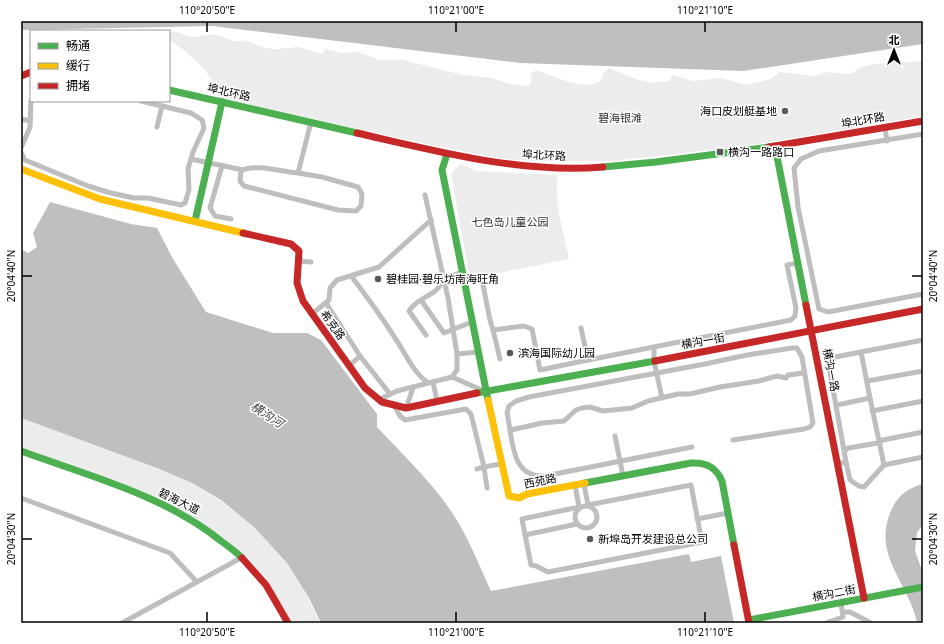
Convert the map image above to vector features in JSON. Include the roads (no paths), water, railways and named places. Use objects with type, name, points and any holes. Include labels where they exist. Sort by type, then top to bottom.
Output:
[{"type":"main road","name":"埠北环路","points":[[170,90],[447,154],[480,160],[542,166],[598,167],[648,162],[775,146],[923,121]]},
{"type":"main road","points":[[195,221],[222,102]]},
{"type":"main road","name":"横沟一路","points":[[775,146],[864,598]]},
{"type":"main road","name":"西苑路","points":[[447,154],[442,170],[500,464],[505,488],[509,496],[513,498],[690,463],[703,462],[714,468],[720,475],[749,622]]},
{"type":"main road","points":[[21,169],[100,199],[291,244],[299,251],[299,261]]},
{"type":"main road","name":"希克路","points":[[299,261],[296,276],[298,291],[312,314],[365,388],[378,400],[395,407],[406,408],[486,392]]},
{"type":"main road","name":"横沟一街","points":[[486,392],[923,309]]},
{"type":"main road","name":"碧海大道","points":[[21,451],[161,503],[189,516],[229,545],[250,566],[275,599],[288,623]]},
{"type":"main road","name":"碧海大道","points":[[21,455],[176,513],[208,533],[238,559],[270,597],[285,623]]},
{"type":"main road","name":"横沟二街","points":[[749,622],[923,587]]},
{"type":"street","points":[[21,148],[28,133],[32,102]]},
{"type":"street","points":[[21,152],[25,160],[88,186],[134,198],[148,198],[181,205],[185,203],[189,190],[187,175],[191,159],[204,128],[202,120],[191,113],[145,102]]},
{"type":"street","points":[[156,127],[162,106]]},
{"type":"street","points":[[21,119],[30,121]]},
{"type":"street","points":[[298,173],[311,122]]},
{"type":"street","points":[[885,128],[887,141]]},
{"type":"street","points":[[923,134],[820,152],[801,159],[794,168],[798,207],[811,275],[817,305],[822,311],[923,294]]},
{"type":"street","points":[[191,159],[209,163],[217,162],[222,166],[243,170],[252,167],[330,179],[358,187],[362,194],[361,206],[356,211],[338,210],[244,186],[240,181],[243,170]]},
{"type":"street","points":[[222,166],[210,208],[215,216],[231,219]]},
{"type":"street","points":[[425,195],[457,354],[457,370],[452,377]]},
{"type":"street","points":[[312,314],[329,300],[330,288],[337,280],[352,277],[379,267],[431,220]]},
{"type":"street","points":[[299,261],[311,262]]},
{"type":"street","points":[[493,330],[524,326],[532,330],[540,370],[791,320],[796,316],[796,308],[786,265],[798,262]]},
{"type":"street","points":[[443,279],[462,272]]},
{"type":"street","points":[[801,277],[811,275]]},
{"type":"street","points":[[352,277],[394,336],[418,376],[430,383],[437,401]]},
{"type":"street","points":[[426,335],[409,311],[421,300],[440,288],[443,279]]},
{"type":"street","points":[[464,280],[482,280],[500,359]]},
{"type":"street","points":[[421,300],[444,333],[453,331],[472,322]]},
{"type":"street","points":[[326,303],[360,356],[381,380],[390,394]]},
{"type":"street","points":[[581,328],[588,360]]},
{"type":"street","points":[[923,340],[830,358],[828,360],[850,480],[859,486],[864,487],[884,465],[923,457]]},
{"type":"street","points":[[654,347],[654,361],[662,398]]},
{"type":"street","points":[[692,447],[545,476],[533,476],[523,470],[517,462],[507,413],[509,406],[516,401],[746,355],[797,348],[800,352],[814,423],[810,427],[733,440]]},
{"type":"street","points":[[457,354],[478,352]]},
{"type":"street","points":[[861,352],[878,443],[884,465]]},
{"type":"street","points":[[349,366],[360,356]]},
{"type":"street","points":[[867,381],[923,371]]},
{"type":"street","points":[[511,430],[542,423],[564,421],[576,410],[582,408],[590,407],[603,411],[609,411],[632,408],[662,398],[748,384],[777,376],[786,378],[788,375],[804,373]]},
{"type":"street","points":[[378,400],[390,394],[452,377],[486,392]]},
{"type":"street","points":[[406,408],[413,388]]},
{"type":"street","points":[[837,405],[870,398]]},
{"type":"street","points":[[872,411],[923,401]]},
{"type":"street","points":[[395,407],[400,416],[405,420],[466,409],[471,414],[484,467],[487,488]]},
{"type":"street","points":[[845,451],[848,448],[878,443],[883,440],[923,432]]},
{"type":"street","points":[[615,436],[623,476]]},
{"type":"street","points":[[838,464],[846,462]]},
{"type":"street","points":[[476,469],[500,464]]},
{"type":"street","points":[[525,535],[577,524],[580,526],[589,526],[596,523],[596,512],[588,505],[584,484]]},
{"type":"street","points":[[575,485],[579,507],[576,514],[577,524]]},
{"type":"street","points":[[691,485],[702,542],[548,572],[531,565],[522,519],[588,505],[691,485]]},
{"type":"street","points":[[21,498],[170,553],[197,582]]},
{"type":"street","points":[[697,519],[728,513]]},
{"type":"street","points":[[122,623],[238,559]]},
{"type":"street","points":[[826,623],[840,621],[843,617],[841,603]]},
{"type":"street","points":[[843,612],[850,612],[871,623]]},
{"type":"water","points":[[21,21],[923,21],[923,44],[743,71],[521,63],[212,26],[21,30]]},
{"type":"water","name":"横沟河","points":[[50,202],[131,224],[157,228],[173,259],[206,312],[273,333],[307,333],[321,340],[377,414],[377,427],[427,480],[445,502],[459,523],[469,542],[491,591],[689,554],[691,562],[721,556],[734,623],[321,623],[309,598],[287,563],[255,528],[221,500],[192,483],[157,468],[21,418],[21,249],[28,253],[37,247],[33,233]]},
{"type":"water","points":[[923,484],[923,524],[917,533],[915,551],[923,573],[923,623],[917,623],[913,609],[889,557],[886,543],[886,529],[890,513],[899,498],[912,488]]},
{"type":"place","name":"海口皮划艇基地","points":[[785,111]]},
{"type":"place","name":"横沟一路路口","points":[[720,152]]},
{"type":"place","name":"碧桂园·碧乐坊南海旺角","points":[[378,279]]},
{"type":"place","name":"滨海国际幼儿园","points":[[510,353]]},
{"type":"place","name":"新埠岛开发建设总公司","points":[[590,539]]},
{"type":"park label","name":"碧海银滩","points":[[620,118]]},
{"type":"park label","name":"七色岛儿童公园","points":[[510,222]]}]
